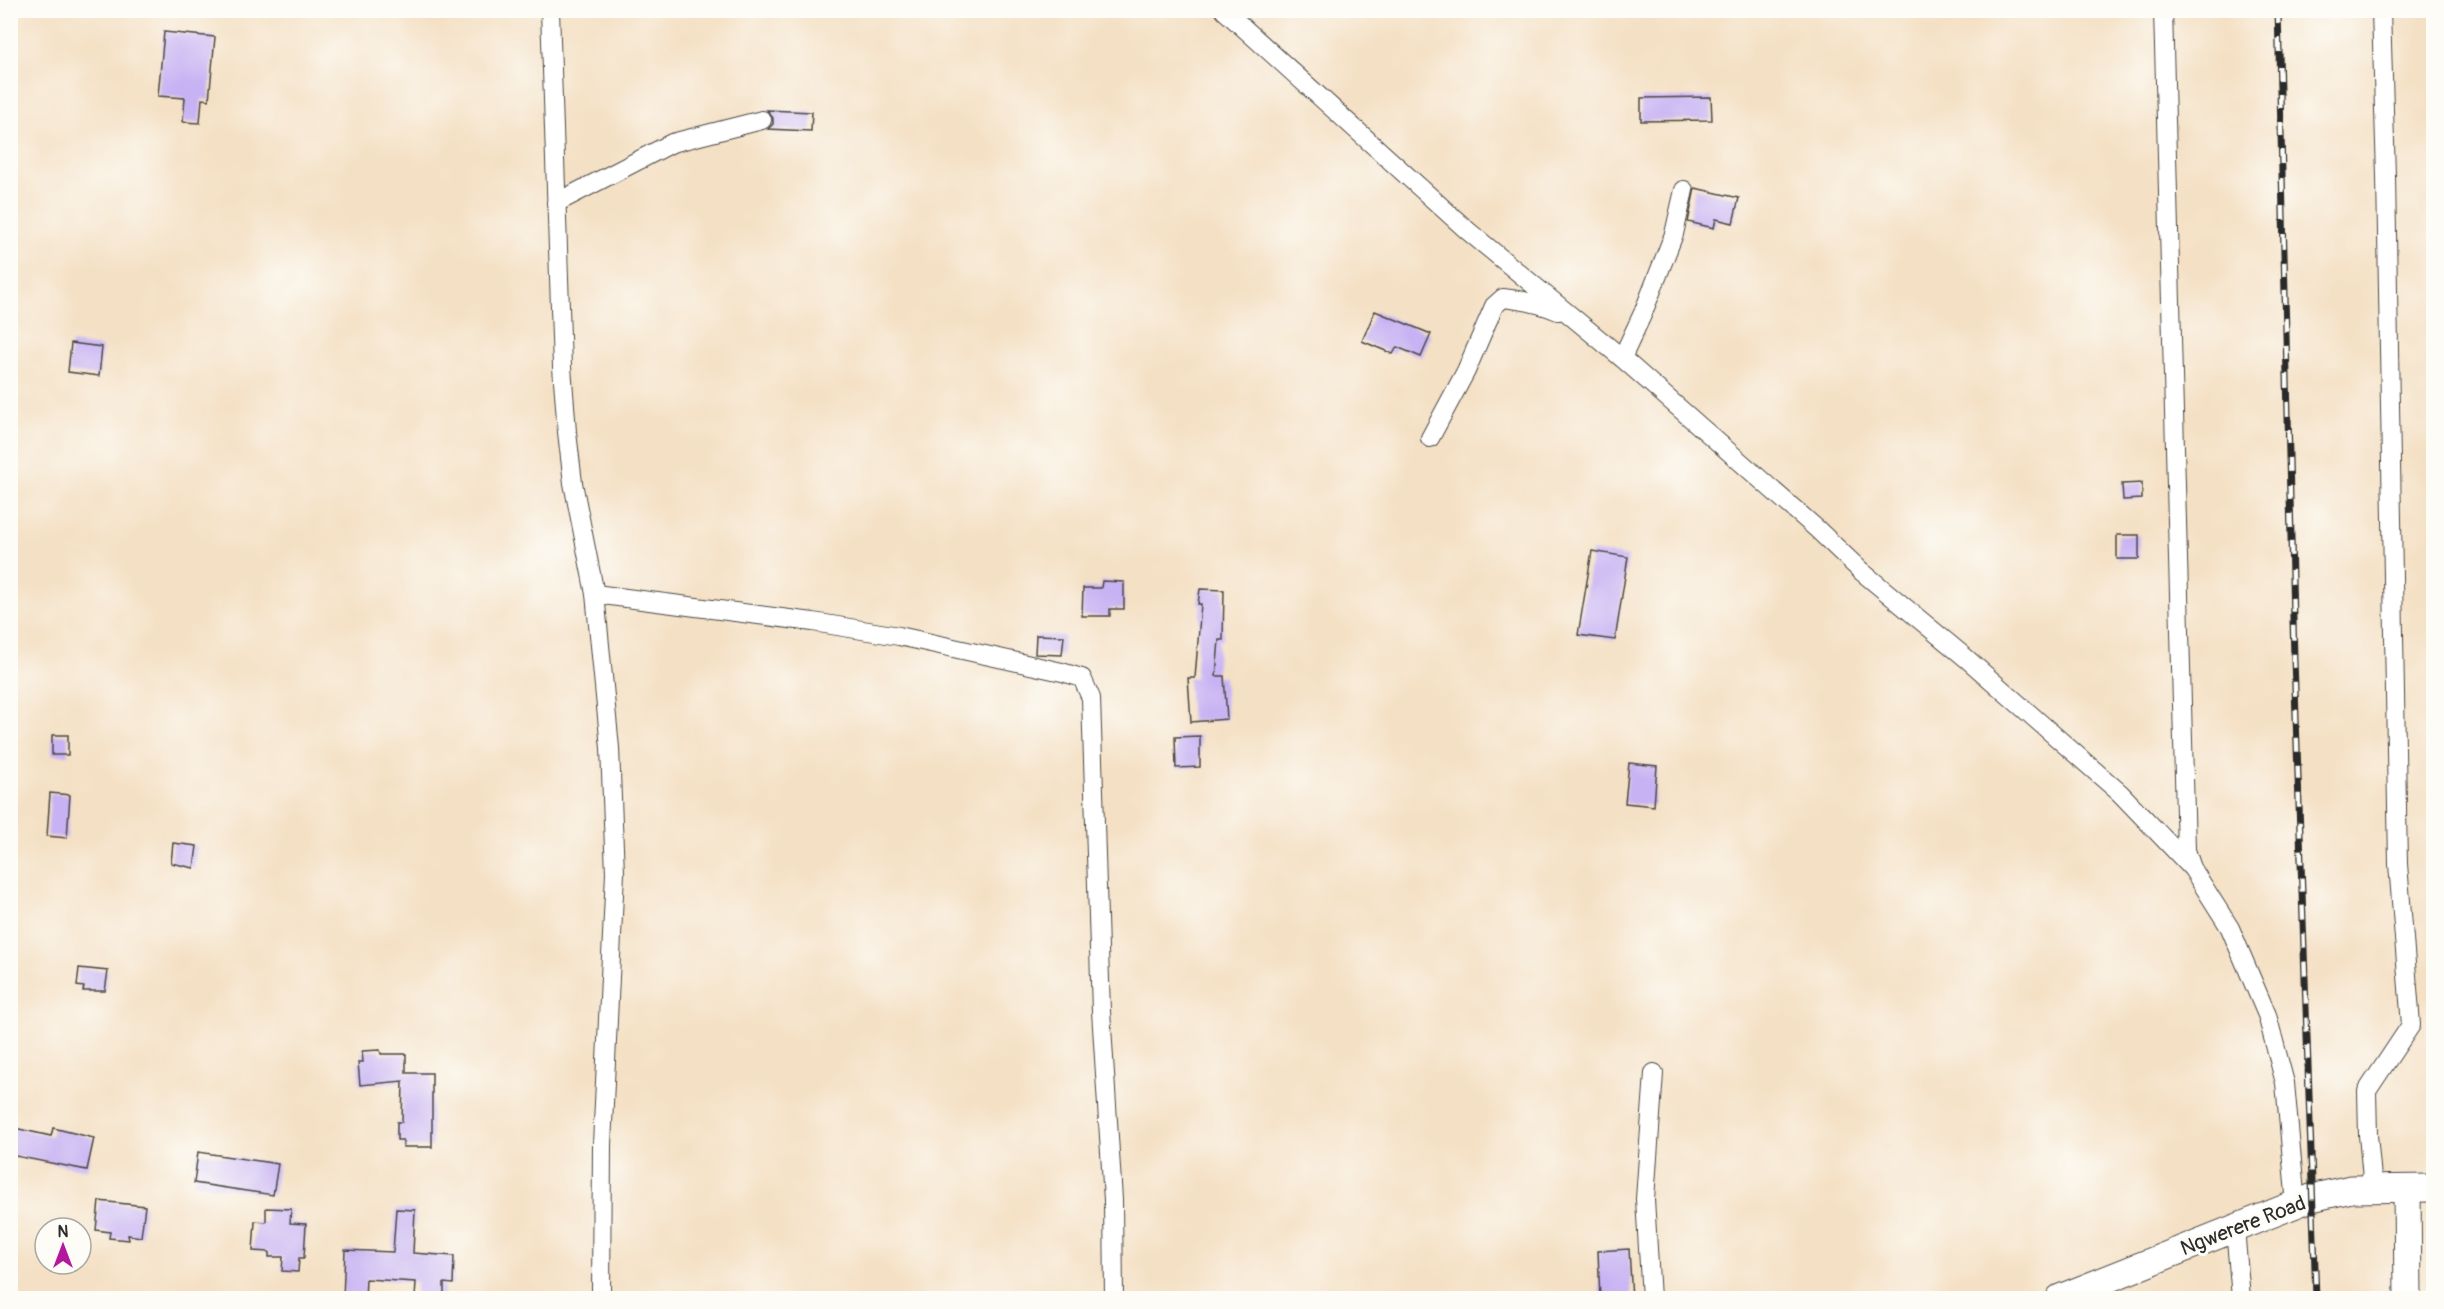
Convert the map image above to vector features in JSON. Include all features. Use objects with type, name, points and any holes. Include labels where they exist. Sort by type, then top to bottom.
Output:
[{"type":"main road","name":"Ngwerere Road","points":[[2060,1299],[2311,1198],[2351,1189],[2433,1188]]},
{"type":"main road","points":[[2407,1189],[2408,1299]]},
{"type":"street","points":[[550,10],[562,367],[567,432],[573,483],[595,594],[610,737],[615,873],[602,1145],[601,1299]]},
{"type":"street","points":[[1224,10],[1468,231],[1622,358],[1817,529],[1861,571],[1966,658],[2120,793],[2192,868],[2230,928],[2267,1015],[2285,1083],[2296,1204]]},
{"type":"street","points":[[2163,10],[2186,850],[2192,868]]},
{"type":"street","points":[[2373,1189],[2367,1091],[2411,1024],[2398,864],[2381,10]]},
{"type":"street","points":[[556,202],[672,143],[762,120]]},
{"type":"street","points":[[1622,358],[1643,313],[1674,234],[1684,190]]},
{"type":"street","points":[[1430,438],[1466,371],[1494,306],[1503,298],[1547,306],[1576,320]]},
{"type":"street","points":[[595,594],[813,622],[899,636],[1082,678],[1091,698],[1101,1011],[1113,1200],[1114,1299]]},
{"type":"street","points":[[1652,1299],[1645,1199],[1654,1073]]},
{"type":"street","points":[[2235,1228],[2241,1299]]},
{"type":"building","points":[[164,32],[215,37],[209,100],[202,99],[200,123],[183,122],[185,98],[158,96]]},
{"type":"building","points":[[1711,97],[1712,120],[1641,121],[1641,98]]},
{"type":"building","points":[[767,110],[812,112],[811,131],[768,129],[773,124],[773,118]]},
{"type":"building","points":[[1695,188],[1739,198],[1733,223],[1716,219],[1714,228],[1688,222]]},
{"type":"building","points":[[1375,311],[1431,334],[1421,357],[1397,347],[1393,354],[1362,341]]},
{"type":"building","points":[[71,343],[102,347],[99,376],[68,372]]},
{"type":"building","points":[[2142,483],[2142,499],[2123,500],[2122,484]]},
{"type":"building","points":[[2117,535],[2139,535],[2139,559],[2117,559]]},
{"type":"building","points":[[1592,551],[1628,557],[1615,640],[1578,635]]},
{"type":"building","points":[[1102,581],[1124,582],[1124,609],[1110,609],[1110,616],[1082,616],[1083,588],[1101,588]]},
{"type":"building","points":[[1200,589],[1224,590],[1223,640],[1219,640],[1216,676],[1224,676],[1227,719],[1191,722],[1188,678],[1195,678],[1201,604],[1198,604]]},
{"type":"building","points":[[1036,635],[1064,636],[1062,655],[1035,654]]},
{"type":"building","points":[[52,735],[68,735],[68,755],[52,755]]},
{"type":"building","points":[[1200,736],[1200,767],[1176,768],[1175,737]]},
{"type":"building","points":[[1629,763],[1657,766],[1654,806],[1625,803]]},
{"type":"building","points":[[50,793],[70,795],[67,838],[47,836]]},
{"type":"building","points":[[173,843],[197,846],[194,868],[171,863]]},
{"type":"building","points":[[79,968],[108,971],[105,991],[83,991],[84,987],[77,986]]},
{"type":"building","points":[[380,1050],[381,1054],[406,1054],[406,1073],[432,1073],[432,1147],[403,1147],[403,1140],[397,1140],[397,1122],[402,1122],[403,1081],[360,1085],[358,1062],[363,1062],[362,1051]]},
{"type":"building","points":[[10,1127],[51,1136],[53,1128],[94,1138],[87,1170],[10,1155]]},
{"type":"building","points":[[198,1152],[278,1164],[273,1195],[194,1183]]},
{"type":"building","points":[[99,1201],[145,1206],[141,1237],[128,1235],[129,1240],[109,1238],[110,1232],[96,1230]]},
{"type":"building","points":[[266,1208],[291,1209],[290,1223],[306,1224],[304,1258],[299,1258],[298,1272],[282,1271],[283,1257],[269,1257],[269,1252],[253,1251],[255,1221],[266,1222]]},
{"type":"building","points":[[396,1209],[415,1210],[413,1253],[454,1256],[453,1284],[444,1283],[444,1299],[415,1299],[416,1282],[366,1279],[365,1299],[343,1299],[345,1250],[393,1252]]},
{"type":"building","points":[[1629,1249],[1632,1299],[1600,1299],[1598,1251]]},
{"type":"railway","points":[[2278,10],[2294,659],[2316,1298]]}]
